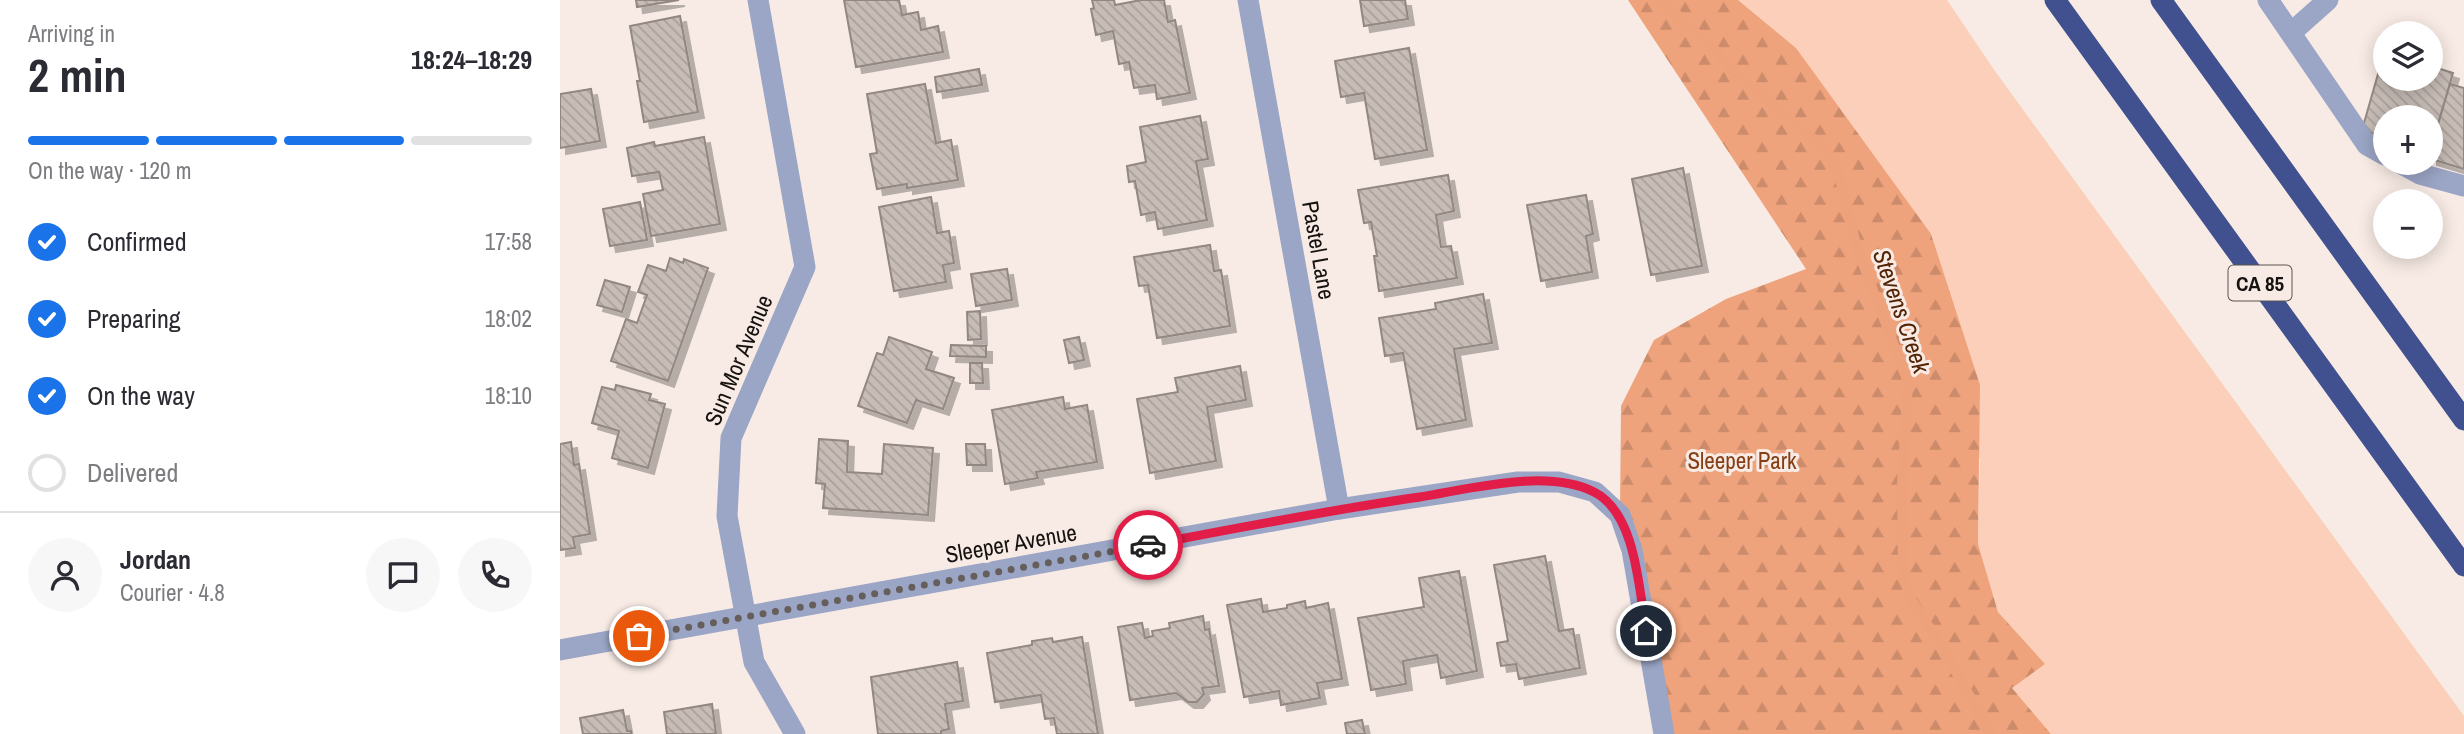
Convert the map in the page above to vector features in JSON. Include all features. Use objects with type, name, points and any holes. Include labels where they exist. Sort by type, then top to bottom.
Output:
[{"type":"highway","name":"CA 85","points":[[2056,0],[2464,566]]},
{"type":"highway","points":[[2161,0],[2464,420]]},
{"type":"street","name":"Sun Mor Avenue","points":[[758,0],[805,268],[731,438],[727,516],[754,662],[795,734]]},
{"type":"street","name":"Pastel Lane","points":[[1248,0],[1339,509]]},
{"type":"street","points":[[2269,0],[2335,101],[2367,145],[2373,148]]},
{"type":"street","points":[[2292,32],[2328,0]]},
{"type":"street","points":[[2424,175],[2464,186]]},
{"type":"street","name":"Sleeper Avenue","points":[[560,650],[1339,509],[1518,482],[1559,482],[1595,492],[1620,515],[1632,550],[1664,734]]},
{"type":"shaded area","points":[[1738,0],[1947,0],[1995,71],[2464,716],[2464,734],[2051,734],[2012,688],[2044,663],[1998,612],[1978,544],[1980,459],[1796,48]]},
{"type":"green space","name":"Sleeper Park","points":[[1628,0],[1738,0],[1796,48],[1931,234],[1980,385],[1978,544],[1998,612],[2045,664],[2012,688],[2051,734],[1664,734],[1620,515],[1621,406],[1654,340],[1726,299],[1806,269]]},
{"type":"building","points":[[636,0],[679,0],[637,7]]},
{"type":"building","points":[[844,0],[899,0],[902,15],[918,12],[921,30],[938,26],[943,52],[856,67]]},
{"type":"building","points":[[1092,0],[1114,0],[1115,5],[1141,0],[1164,0],[1168,22],[1175,20],[1190,93],[1157,99],[1155,85],[1134,88],[1129,62],[1119,64],[1113,31],[1096,35]]},
{"type":"building","points":[[1360,0],[1405,0],[1408,19],[1364,26]]},
{"type":"building","points":[[680,16],[698,112],[644,122],[630,26]]},
{"type":"building","points":[[1409,48],[1427,150],[1375,159],[1364,93],[1341,97],[1335,61]]},
{"type":"building","points":[[979,69],[982,85],[937,92],[935,77]]},
{"type":"building","points":[[2443,70],[2453,73],[2443,107],[2373,105],[2373,133],[2362,130],[2373,91],[2443,91]]},
{"type":"building","points":[[925,84],[936,143],[951,140],[958,180],[907,188],[907,184],[877,189],[870,154],[877,153],[867,94]]},
{"type":"building","points":[[2450,84],[2464,88],[2464,169],[2443,163],[2443,108]]},
{"type":"building","points":[[591,89],[600,141],[560,148],[560,94]]},
{"type":"building","points":[[1200,116],[1208,159],[1196,161],[1207,220],[1158,229],[1155,212],[1141,215],[1135,181],[1129,182],[1127,166],[1146,162],[1140,127]]},
{"type":"building","points":[[704,137],[720,224],[651,236],[643,194],[663,190],[659,172],[632,176],[627,148],[654,142],[655,146]]},
{"type":"building","points":[[1683,168],[1702,266],[1651,275],[1632,179]]},
{"type":"building","points":[[1448,175],[1454,211],[1436,215],[1441,247],[1451,246],[1457,278],[1379,291],[1371,222],[1364,223],[1358,190]]},
{"type":"building","points":[[1586,195],[1593,234],[1586,236],[1592,272],[1541,281],[1527,205]]},
{"type":"building","points":[[931,197],[937,233],[949,231],[954,263],[943,265],[946,282],[894,291],[879,207]]},
{"type":"building","points":[[640,202],[647,240],[610,246],[603,209]]},
{"type":"building","points":[[1210,245],[1214,271],[1221,270],[1230,326],[1157,338],[1148,285],[1139,286],[1134,257]]},
{"type":"building","points":[[670,258],[683,263],[684,259],[708,268],[668,381],[611,361],[626,319],[637,323],[647,295],[638,292],[648,265],[666,271]]},
{"type":"building","points":[[1007,269],[1012,300],[976,306],[971,274]]},
{"type":"building","points":[[605,280],[630,287],[622,312],[597,305]]},
{"type":"building","points":[[1483,294],[1492,343],[1454,349],[1466,420],[1417,429],[1403,353],[1385,356],[1379,318],[1436,309],[1435,303]]},
{"type":"building","points":[[980,311],[981,339],[968,340],[967,312]]},
{"type":"building","points":[[889,337],[932,352],[926,369],[954,378],[943,409],[916,400],[907,423],[858,406],[877,353],[883,355]]},
{"type":"building","points":[[1079,337],[1084,360],[1069,363],[1064,340]]},
{"type":"building","points":[[951,345],[986,346],[986,357],[950,356]]},
{"type":"building","points":[[970,363],[982,363],[983,383],[970,383]]},
{"type":"building","points":[[1240,366],[1246,400],[1207,407],[1216,461],[1150,473],[1137,399],[1178,392],[1175,378]]},
{"type":"building","points":[[616,385],[651,394],[649,400],[665,404],[648,468],[612,458],[619,431],[592,423],[602,387],[615,390]]},
{"type":"building","points":[[1063,397],[1065,409],[1087,405],[1097,462],[1036,472],[1038,478],[1005,484],[992,410]]},
{"type":"building","points":[[819,439],[848,441],[847,472],[882,474],[884,444],[933,448],[928,515],[823,508],[825,484],[816,483]]},
{"type":"building","points":[[571,442],[574,465],[579,464],[590,534],[573,537],[575,548],[560,550],[560,444]]},
{"type":"building","points":[[966,444],[985,444],[986,465],[967,465]]},
{"type":"building","points":[[1545,556],[1559,631],[1573,629],[1580,668],[1519,679],[1516,664],[1501,666],[1497,643],[1508,641],[1494,565]]},
{"type":"building","points":[[1459,571],[1477,671],[1441,678],[1437,655],[1403,661],[1406,684],[1371,690],[1358,618],[1424,607],[1419,578]]},
{"type":"building","points":[[1261,599],[1263,612],[1287,608],[1287,605],[1305,601],[1306,608],[1328,603],[1342,679],[1317,683],[1320,698],[1281,705],[1279,691],[1244,697],[1227,605]]},
{"type":"building","points":[[1203,616],[1205,630],[1209,629],[1219,686],[1202,688],[1204,694],[1197,702],[1188,702],[1176,693],[1130,700],[1118,627],[1142,623],[1145,638],[1153,636],[1152,631],[1170,628],[1169,623]]},
{"type":"building","points":[[1082,637],[1098,734],[1057,734],[1054,718],[1045,719],[1041,695],[995,702],[987,653],[1032,645],[1032,641],[1052,638],[1053,642]]},
{"type":"building","points":[[957,662],[963,701],[945,704],[949,729],[941,731],[941,734],[878,734],[871,677]]},
{"type":"building","points":[[712,704],[716,734],[667,734],[664,712]]},
{"type":"building","points":[[623,710],[627,731],[631,731],[631,734],[583,734],[580,718]]},
{"type":"building","points":[[1362,720],[1365,734],[1347,734],[1345,723]]},
{"type":"waterway","name":"Stevens Creek","points":[[1661,0],[1718,53],[1733,71],[1827,150],[1839,175],[1857,248],[1908,382],[1902,485],[1903,576],[1912,601],[1942,647],[1991,734]]},
{"type":"way so far","points":[[639,636],[1148,545]]},
{"type":"route","points":[[1148,545],[1339,509],[1518,482],[1559,482],[1595,492],[1620,515],[1632,550],[1646,631]]}]
